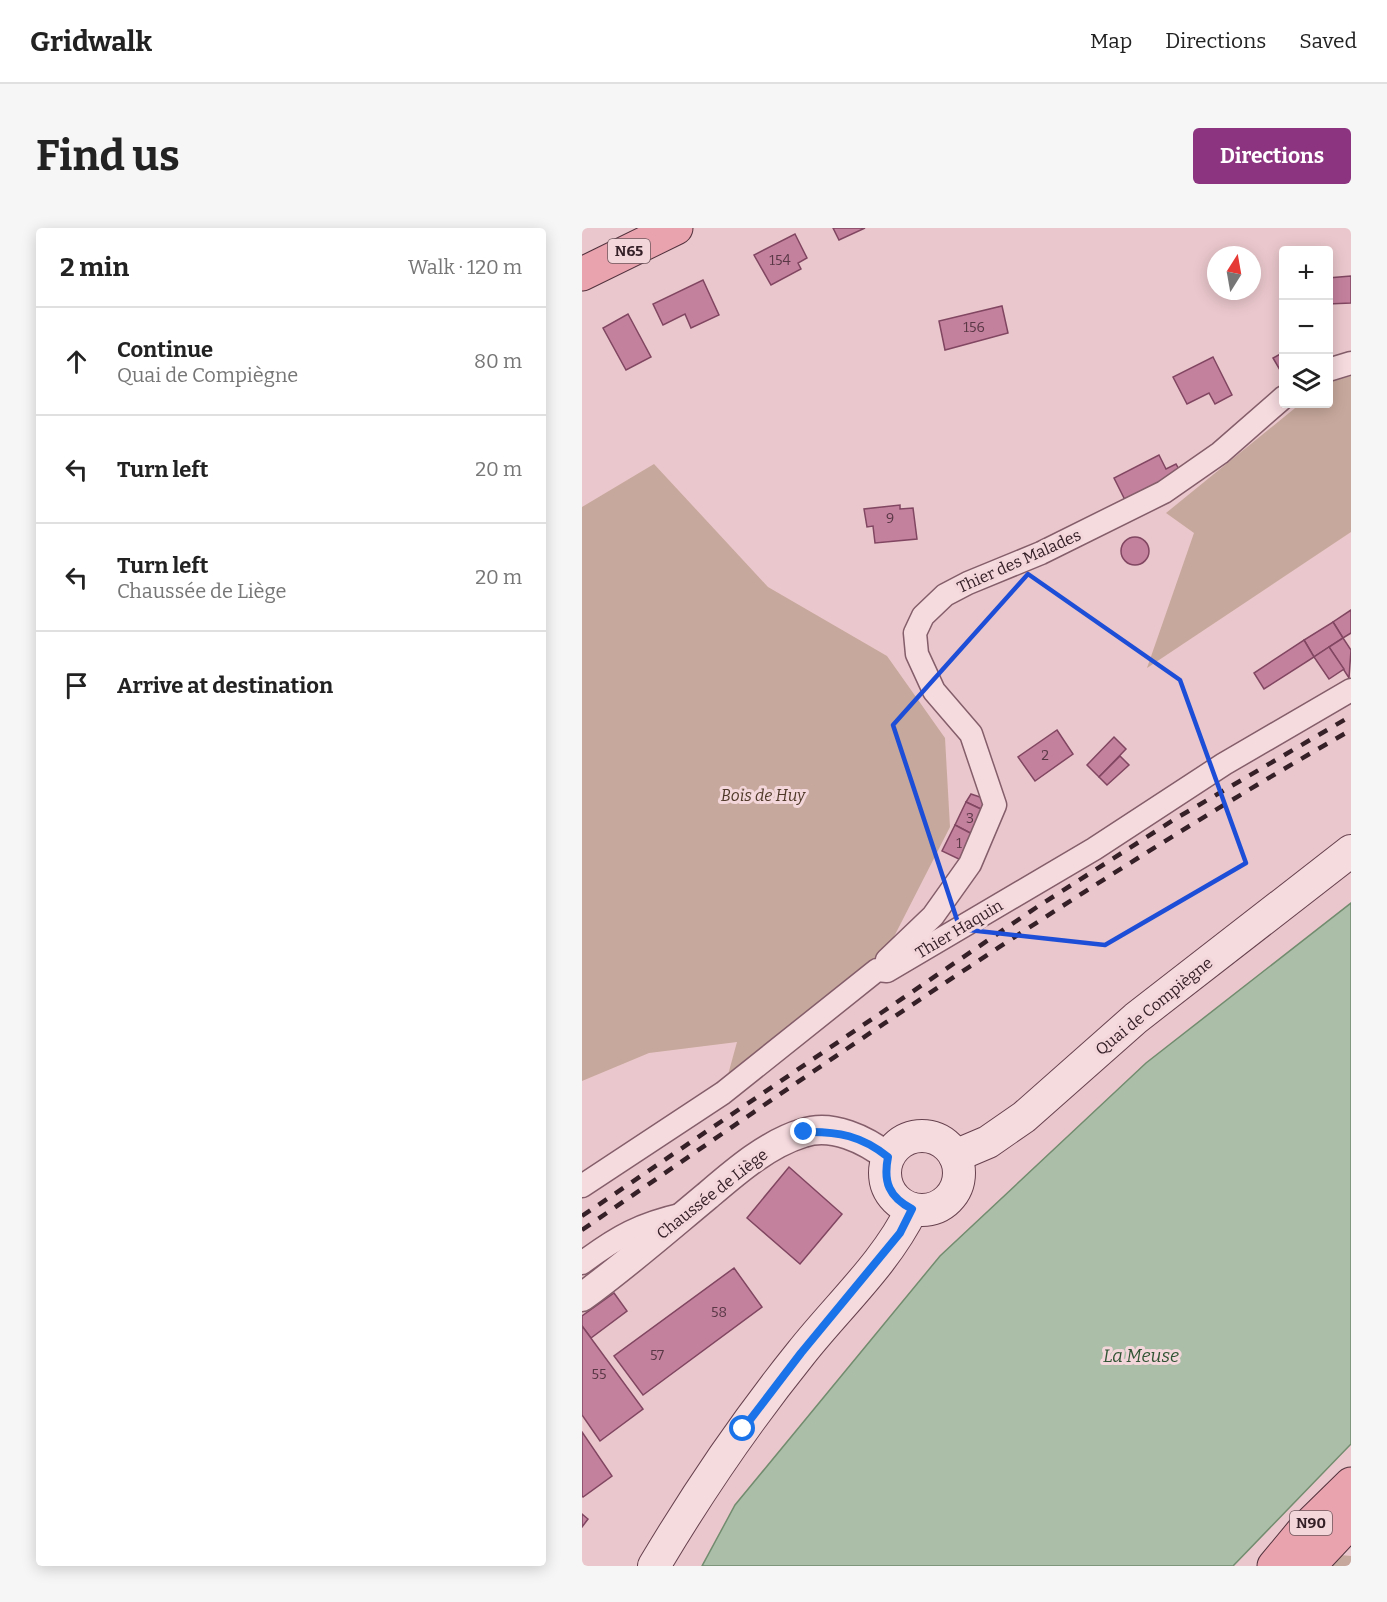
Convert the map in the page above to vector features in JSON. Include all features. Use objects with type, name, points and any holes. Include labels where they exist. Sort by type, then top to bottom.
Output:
[{"type":"main road","name":"N65","points":[[582,274],[676,228]]},
{"type":"main road","name":"Quai de Compiègne","points":[[955,1156],[988,1142],[1024,1117],[1136,1018],[1351,851]]},
{"type":"main road","points":[[913,1137],[929,1137],[944,1143],[955,1156],[960,1172],[956,1189],[945,1203],[929,1210],[912,1209],[898,1202],[888,1189],[885,1173],[888,1157],[898,1144],[913,1137]]},
{"type":"main road","points":[[654,1566],[680,1522],[743,1429],[801,1353],[900,1233],[912,1209]]},
{"type":"main road","name":"N90","points":[[1274,1566],[1303,1531],[1351,1484]]},
{"type":"main road","name":"N90","points":[[1309,1566],[1351,1521]]},
{"type":"street","points":[[1333,369],[1351,363]]},
{"type":"street","name":"Thier des Malades","points":[[878,970],[933,916],[970,864],[995,805],[970,734],[934,692],[917,654],[915,633],[923,616],[945,595],[968,583],[1041,553],[1164,492],[1220,453],[1279,401]]},
{"type":"street","name":"Thier Haquin","points":[[582,1186],[723,1093],[878,970],[887,970],[1094,849],[1224,764],[1351,690]]},
{"type":"street","name":"Chaussée de Liège","points":[[582,1297],[766,1151],[804,1132],[831,1131],[851,1135],[873,1145],[888,1157]]},
{"type":"street","points":[[582,1263],[606,1245],[647,1223],[684,1214]]},
{"type":"highlighted area","points":[[1028,574],[1180,680],[1246,863],[1105,945],[960,929],[893,725]]},
{"type":"green space","points":[[1351,376],[1351,532],[1147,668],[1194,533],[1166,513],[1295,408],[1333,408],[1333,379]]},
{"type":"green space","name":"Bois de Huy","points":[[654,464],[768,587],[887,656],[945,738],[950,827],[877,970],[723,1093],[737,1042],[649,1053],[582,1081],[582,507]]},
{"type":"green space","points":[[1340,1555],[1351,1556],[1351,1566],[1327,1566]]},
{"type":"water","name":"La Meuse","points":[[1351,903],[1351,1444],[1233,1566],[702,1566],[735,1505],[940,1256],[1146,1063]]},
{"type":"building","points":[[833,228],[865,228],[839,240]]},
{"type":"building","points":[[795,234],[807,258],[798,263],[801,269],[771,285],[754,255]]},
{"type":"building","points":[[1351,276],[1351,303],[1333,304],[1333,278]]},
{"type":"building","points":[[703,280],[719,315],[691,328],[685,314],[663,325],[653,304]]},
{"type":"building","points":[[1002,306],[1008,333],[945,350],[939,321]]},
{"type":"building","points":[[628,314],[651,357],[626,370],[603,328]]},
{"type":"building","points":[[1279,355],[1279,368],[1273,358]]},
{"type":"building","points":[[1213,357],[1232,395],[1215,404],[1209,393],[1187,404],[1173,377]]},
{"type":"building","points":[[1159,455],[1166,469],[1176,464],[1181,473],[1125,500],[1114,478]]},
{"type":"building","points":[[900,505],[900,509],[913,508],[917,539],[875,543],[873,526],[867,527],[864,509]]},
{"type":"building","points":[[1135,537],[1145,541],[1149,551],[1145,561],[1135,565],[1125,561],[1121,551],[1125,541]]},
{"type":"building","points":[[1351,610],[1351,633],[1343,638],[1333,622]]},
{"type":"building","points":[[1333,622],[1343,638],[1314,657],[1304,640]]},
{"type":"building","points":[[1343,638],[1351,650],[1349,678],[1329,647]]},
{"type":"building","points":[[1304,640],[1314,657],[1264,689],[1254,673]]},
{"type":"building","points":[[1329,647],[1344,669],[1329,679],[1314,657]]},
{"type":"building","points":[[1057,730],[1073,754],[1035,781],[1018,757]]},
{"type":"building","points":[[1114,737],[1126,749],[1099,777],[1087,765]]},
{"type":"building","points":[[1120,756],[1129,765],[1107,785],[1099,777]]},
{"type":"building","points":[[971,794],[986,799],[985,811],[966,802]]},
{"type":"building","points":[[966,802],[985,811],[976,836],[955,825]]},
{"type":"building","points":[[955,825],[976,836],[963,861],[942,851]]},
{"type":"building","points":[[789,1167],[842,1214],[800,1264],[747,1218]]},
{"type":"building","points":[[734,1268],[762,1307],[643,1395],[614,1356]]},
{"type":"building","points":[[614,1293],[627,1311],[591,1338],[582,1326],[582,1316]]},
{"type":"building","points":[[582,1326],[643,1409],[600,1441],[582,1415]]},
{"type":"building","points":[[582,1432],[612,1476],[583,1497],[582,1496]]},
{"type":"building","points":[[582,1514],[588,1519],[582,1527]]},
{"type":"railway","points":[[582,1216],[1037,907],[1175,819],[1351,716]]},
{"type":"railway","points":[[582,1230],[1057,909],[1252,788],[1351,730]]},
{"type":"route","points":[[743,1429],[801,1353],[900,1233],[912,1209],[898,1202],[888,1189],[885,1173],[888,1157],[873,1145],[851,1135],[831,1131],[804,1132]]}]
